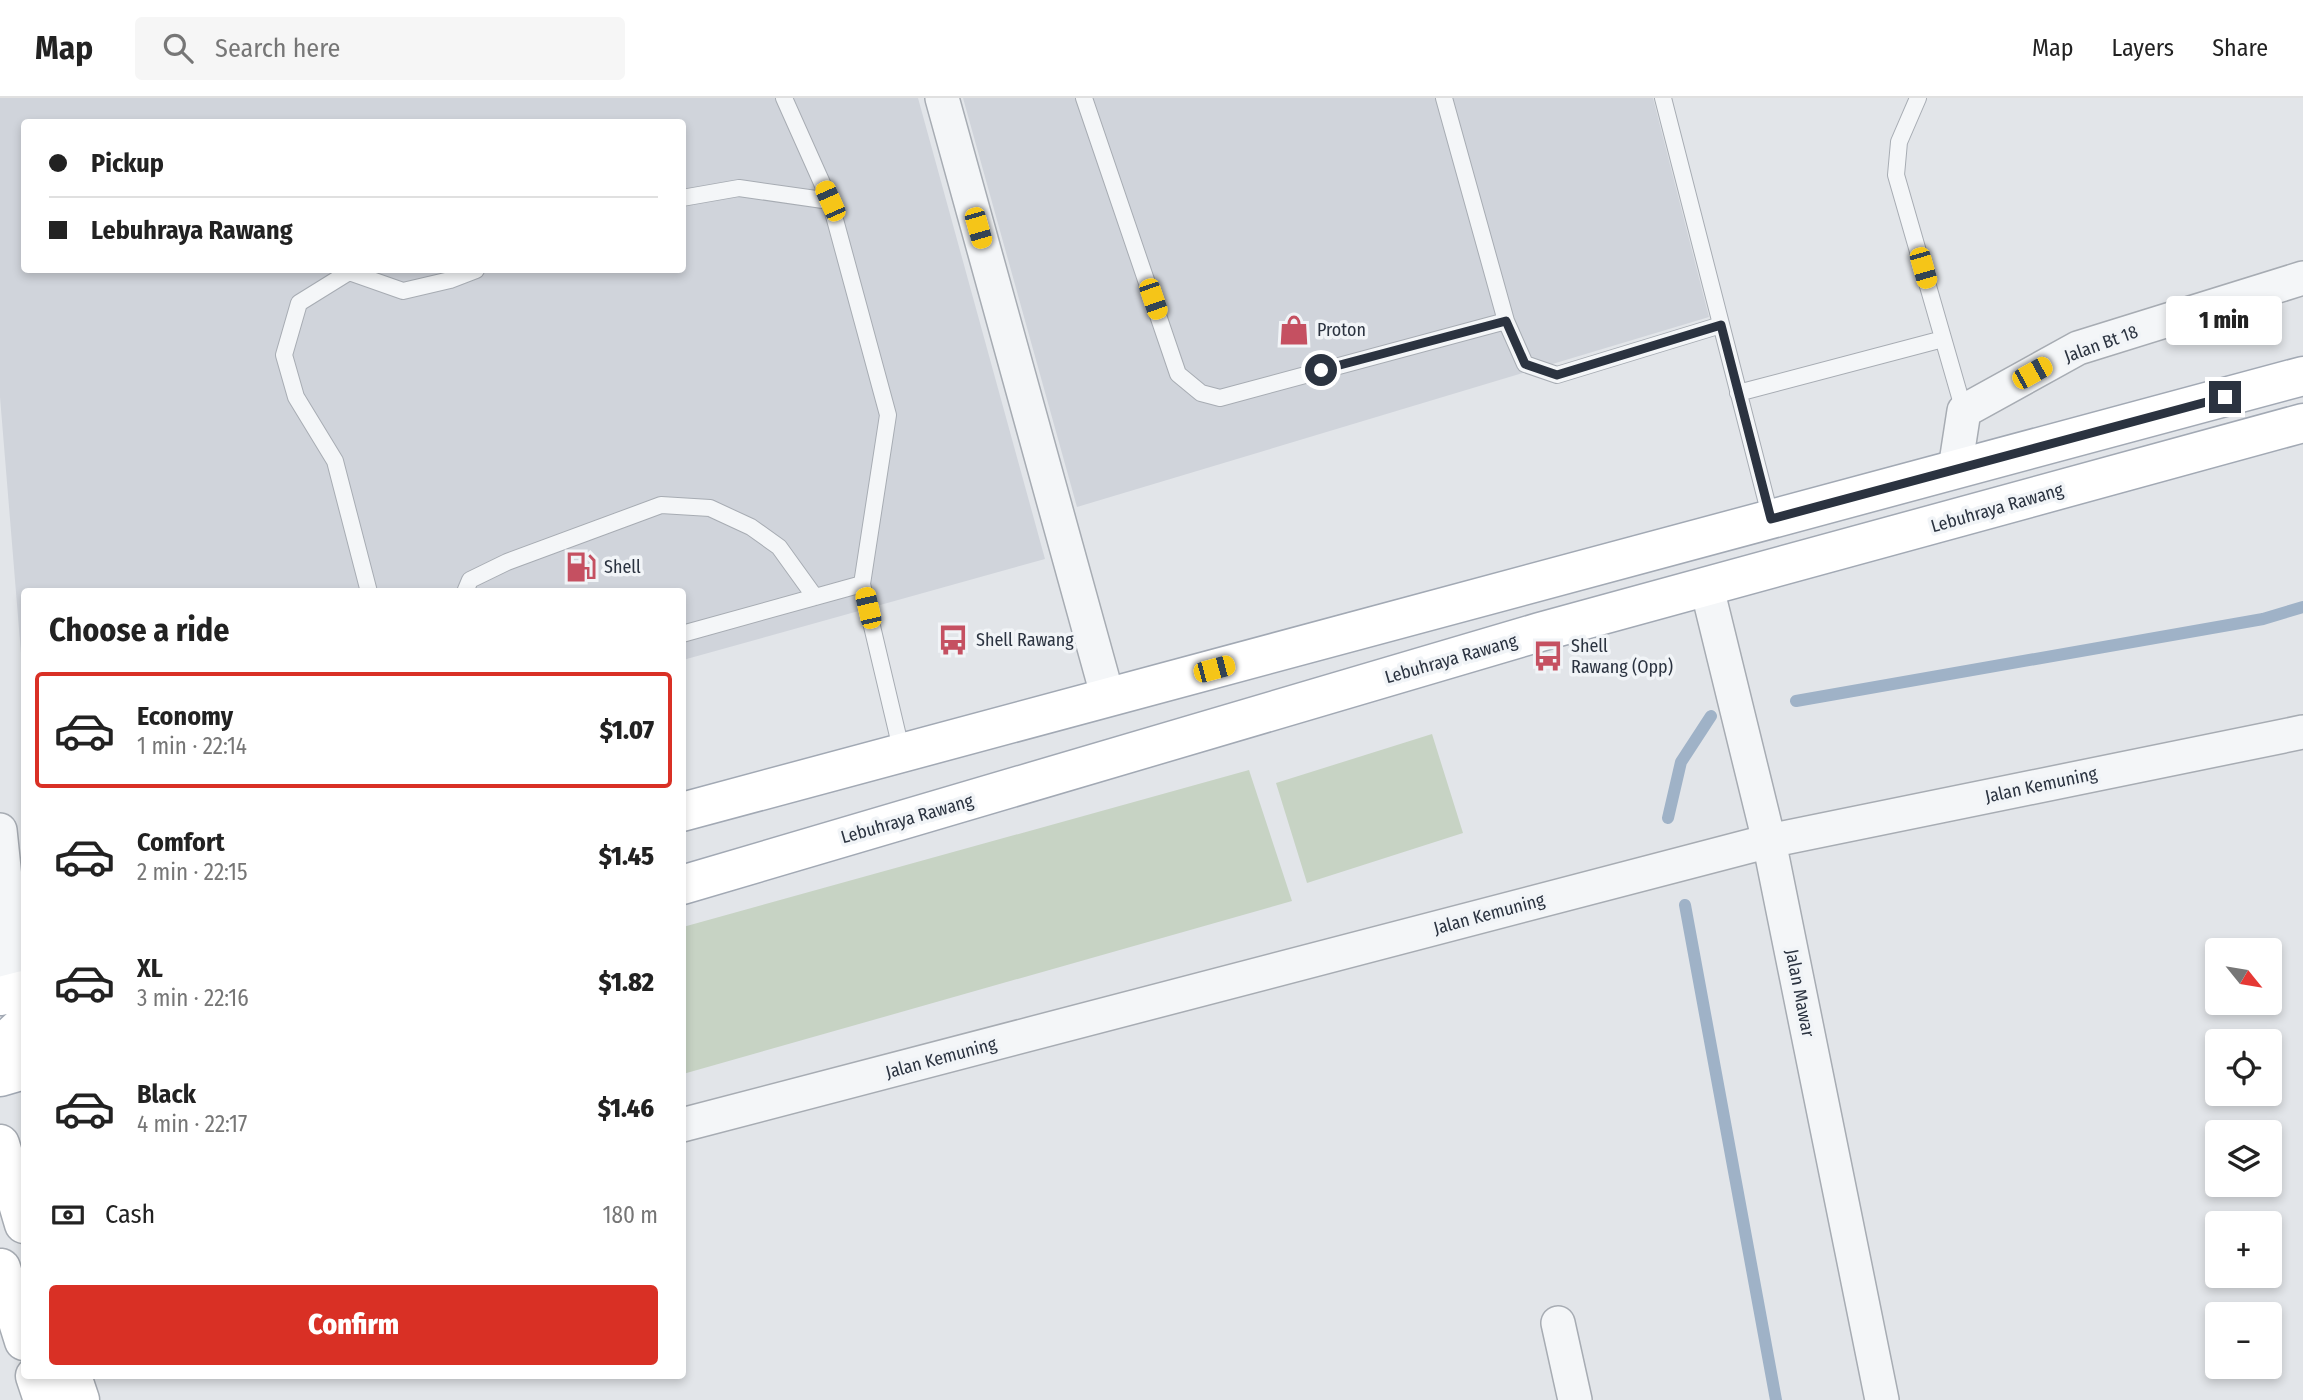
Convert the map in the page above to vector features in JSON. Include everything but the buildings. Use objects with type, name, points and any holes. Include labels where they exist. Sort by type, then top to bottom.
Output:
[{"type":"main road","points":[[686,811],[2303,376]]},
{"type":"main road","name":"Lebuhraya Rawang","points":[[686,883],[1541,632],[2303,423]]},
{"type":"main road","points":[[0,1046],[17,1001]]},
{"type":"main road","points":[[0,1077],[21,1071]]},
{"type":"main road","points":[[0,1144],[21,1214]]},
{"type":"main road","points":[[4,1284],[21,1333]]},
{"type":"main road","points":[[37,1379],[43,1400]]},
{"type":"main road","points":[[73,1379],[80,1400]]},
{"type":"street","points":[[942,98],[1108,698]]},
{"type":"street","name":"Jalan Bt 18","points":[[1964,411],[2078,348],[2303,278]]},
{"type":"street","points":[[1955,469],[1964,411]]},
{"type":"street","name":"Jalan Mawar","points":[[1707,588],[1769,841],[1882,1400]]},
{"type":"street","name":"Jalan Kemuning","points":[[686,1124],[1769,841],[2303,732]]},
{"type":"street","points":[[0,830],[17,1001]]},
{"type":"street","points":[[1558,1324],[1575,1400]]},
{"type":"lane","points":[[784,98],[830,201],[888,415],[862,584],[902,753]]},
{"type":"lane","points":[[1084,98],[1178,374],[1200,393],[1220,398],[1506,321]]},
{"type":"lane","points":[[1444,98],[1506,321],[1525,364],[1557,375],[1721,325]]},
{"type":"lane","points":[[1663,98],[1771,519]]},
{"type":"lane","points":[[1918,98],[1899,142],[1896,174],[1964,411]]},
{"type":"lane","points":[[686,197],[739,188],[830,201]]},
{"type":"lane","points":[[347,273],[299,303],[284,355],[296,397],[335,461],[368,588]]},
{"type":"lane","points":[[352,273],[403,291],[467,273]]},
{"type":"lane","points":[[1738,393],[1943,339]]},
{"type":"lane","points":[[467,588],[470,580],[507,562],[661,505],[710,508],[751,527],[779,547],[815,597]]},
{"type":"lane","points":[[686,633],[862,584]]},
{"type":"shaded area","points":[[0,98],[918,98],[1045,559],[686,659],[686,588],[21,588],[21,653],[0,397]]},
{"type":"shaded area","points":[[963,98],[1653,98],[1709,317],[1077,507]]},
{"type":"green space","points":[[1432,734],[1463,833],[1307,883],[1276,783]]},
{"type":"green space","points":[[1249,770],[1292,901],[686,1073],[686,926]]},
{"type":"waterway","points":[[1796,701],[2263,619],[2303,607]]},
{"type":"waterway","points":[[1668,818],[1681,762],[1711,716]]},
{"type":"waterway","points":[[1685,905],[1776,1400]]},
{"type":"place","name":"Proton","points":[[1294,330]]},
{"type":"place","name":"Shell","points":[[581,567]]},
{"type":"place","name":"Shell Rawang","points":[[953,640]]},
{"type":"place","name":"Shell Rawang (Opp)","points":[[1548,656]]},
{"type":"route","points":[[1321,370],[1506,321],[1525,364],[1557,375],[1721,325],[1771,519],[2225,397]]}]
